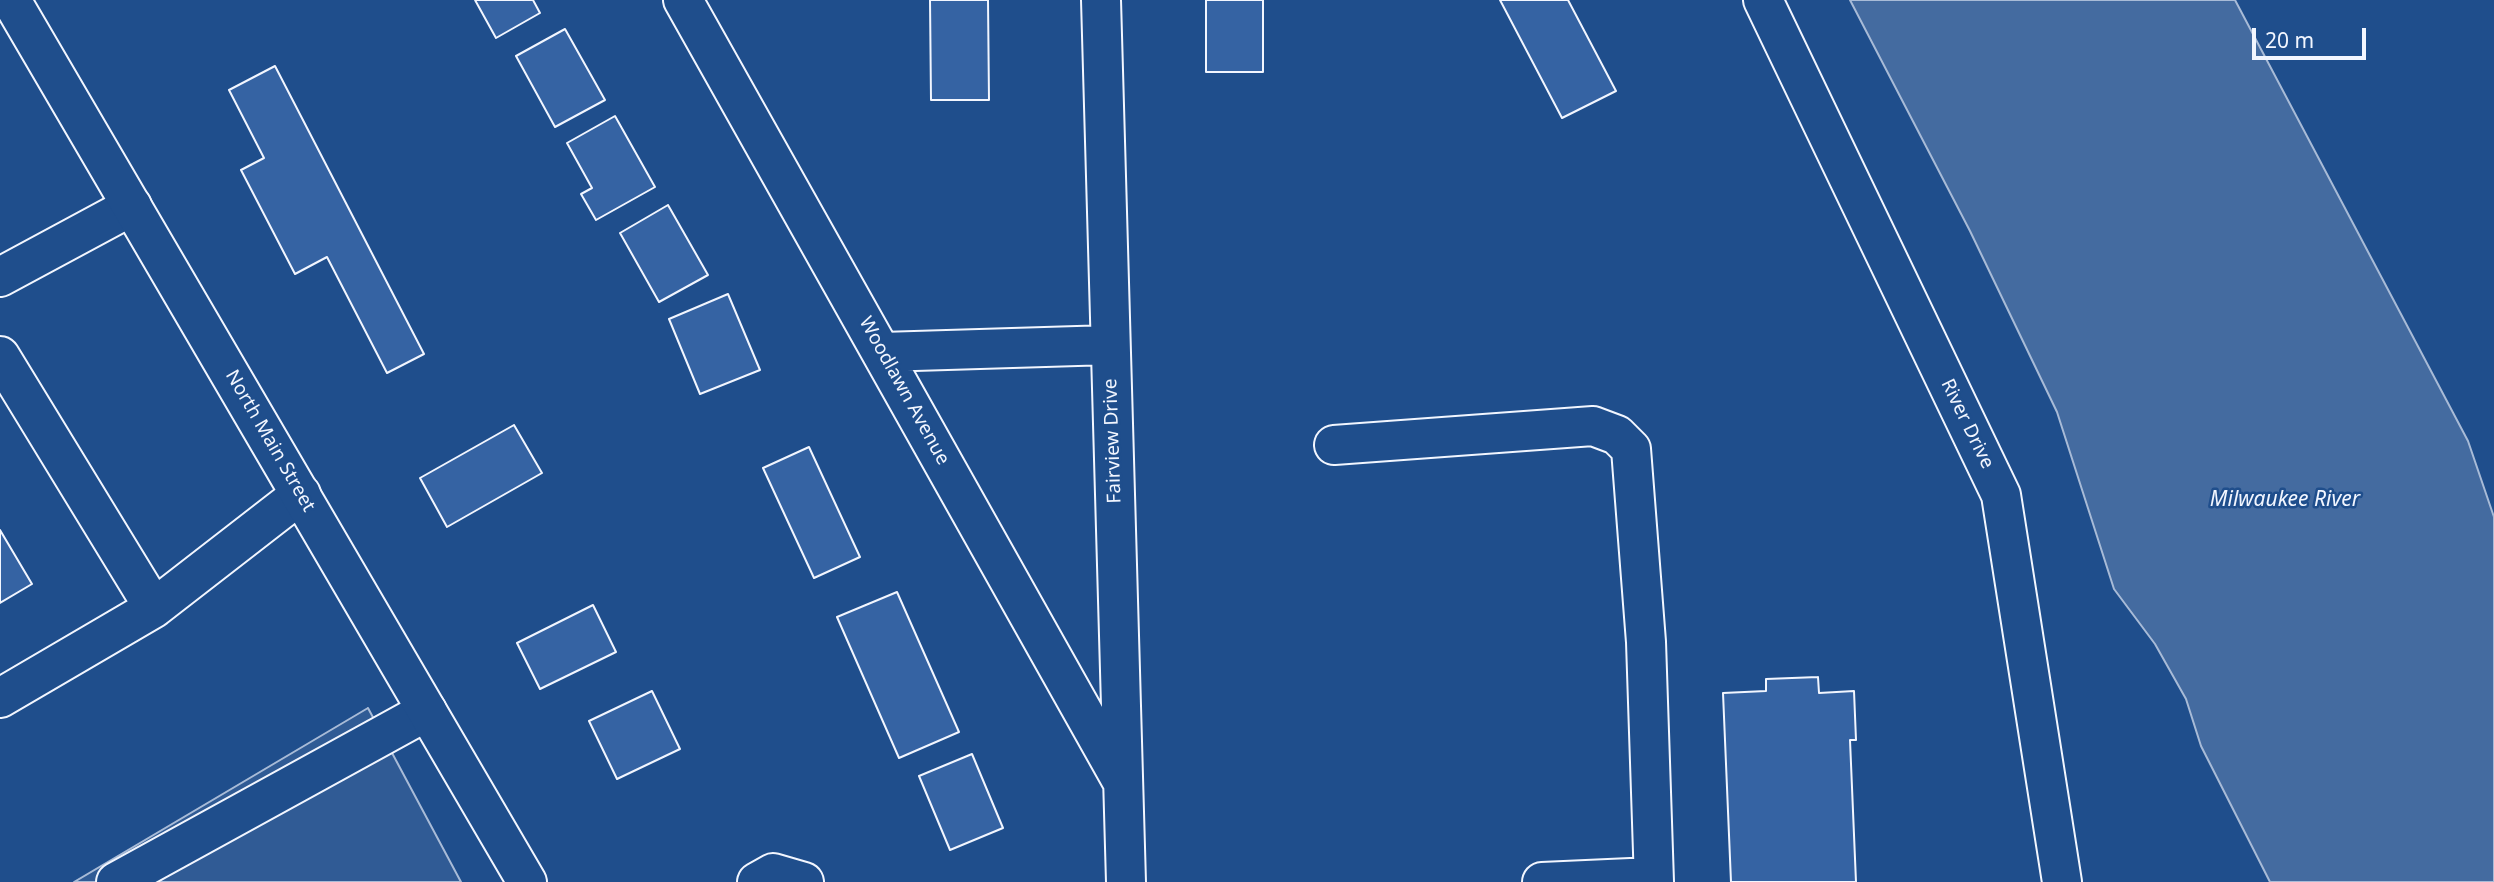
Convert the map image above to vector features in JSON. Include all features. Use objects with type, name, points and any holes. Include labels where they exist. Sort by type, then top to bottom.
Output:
[{"type":"street","name":"North Main Street","points":[[11,0],[527,882]]},
{"type":"street","name":"Woodlawn Avenue","points":[[683,0],[1123,783]]},
{"type":"street","name":"Fairview Drive","points":[[1101,0],[1126,882]]},
{"type":"street","name":"River Drive","points":[[1763,0],[2001,495],[2062,882]]},
{"type":"street","points":[[0,277],[132,206]]},
{"type":"street","points":[[882,352],[1110,345]]},
{"type":"street","points":[[0,356],[154,608]]},
{"type":"street","points":[[1334,445],[1593,426],[1617,435],[1631,449],[1646,642],[1654,879],[1542,882]]},
{"type":"street","points":[[0,698],[154,608],[301,494]]},
{"type":"street","points":[[116,882],[428,711]]},
{"type":"street","points":[[757,882],[773,873],[804,882]]},
{"type":"shaded area","points":[[368,708],[461,882],[74,882]]},
{"type":"water","name":"Milwaukee River","points":[[1850,0],[2235,0],[2468,441],[2494,517],[2494,882],[2270,882],[2201,746],[2186,699],[2155,644],[2114,589],[2057,412],[1970,231]]},
{"type":"building","points":[[475,0],[533,0],[540,13],[496,38]]},
{"type":"building","points":[[930,0],[988,0],[989,100],[931,100]]},
{"type":"building","points":[[1206,0],[1263,0],[1263,72],[1206,72]]},
{"type":"building","points":[[1500,0],[1568,0],[1616,91],[1562,118]]},
{"type":"building","points":[[565,29],[605,100],[555,127],[516,56]]},
{"type":"building","points":[[275,66],[424,354],[387,373],[327,257],[295,274],[241,170],[264,158],[229,90]]},
{"type":"building","points":[[615,116],[655,187],[596,220],[581,194],[592,188],[567,143]]},
{"type":"building","points":[[668,205],[708,275],[659,302],[620,233]]},
{"type":"building","points":[[728,294],[760,370],[700,394],[669,319]]},
{"type":"building","points":[[514,425],[542,473],[447,527],[420,478]]},
{"type":"building","points":[[809,447],[860,557],[814,578],[763,468]]},
{"type":"building","points":[[0,530],[32,584],[0,603]]},
{"type":"building","points":[[897,592],[959,732],[899,758],[837,617]]},
{"type":"building","points":[[593,605],[616,652],[540,689],[517,643]]},
{"type":"building","points":[[1818,677],[1819,693],[1854,691],[1856,740],[1850,740],[1856,882],[1731,882],[1723,693],[1766,691],[1766,679]]},
{"type":"building","points":[[652,691],[680,749],[617,779],[589,721]]},
{"type":"building","points":[[972,754],[1003,828],[950,850],[919,776]]}]
